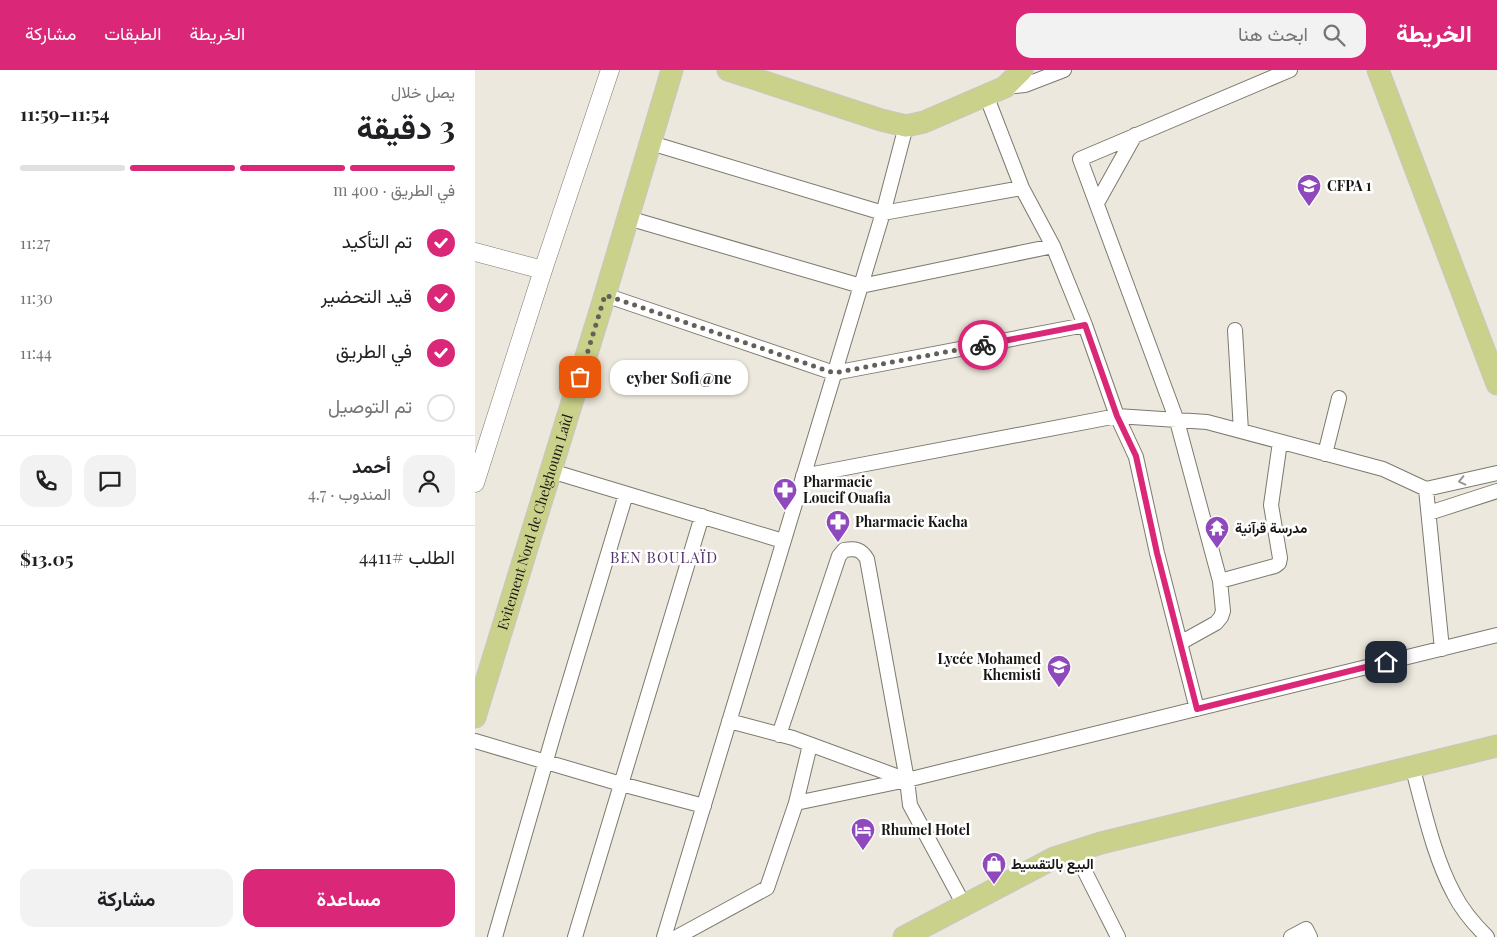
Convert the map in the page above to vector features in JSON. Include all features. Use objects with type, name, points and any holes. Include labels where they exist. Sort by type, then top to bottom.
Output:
[{"type":"main road","name":"Evitement Nord de Chelghoum Laîd","points":[[475,717],[672,70]]},
{"type":"main road","points":[[728,70],[752,74],[881,120],[906,126],[924,122],[995,91],[1022,70]]},
{"type":"main road","points":[[1378,70],[1497,384]]},
{"type":"main road","points":[[904,937],[1054,858],[1101,843],[1497,746]]},
{"type":"street","points":[[475,483],[543,270],[610,70]]},
{"type":"street","points":[[1064,70],[1025,85],[995,91],[1022,188],[1053,246],[1085,325],[1117,416],[1136,456],[1157,553],[1197,709]]},
{"type":"street","points":[[1180,643],[1221,618],[1223,611],[1220,582],[1177,421],[1080,159],[1135,134],[1290,70]]},
{"type":"street","points":[[664,937],[861,286],[906,126]]},
{"type":"street","points":[[1097,203],[1135,134]]},
{"type":"street","points":[[651,143],[883,212],[1022,188]]},
{"type":"street","points":[[628,218],[861,286],[1053,246]]},
{"type":"street","points":[[475,252],[543,270]]},
{"type":"street","points":[[605,295],[834,373],[1085,325]]},
{"type":"street","points":[[1235,330],[1241,431]]},
{"type":"street","points":[[1325,454],[1339,398]]},
{"type":"street","points":[[803,476],[1117,416],[1207,422],[1383,469],[1426,489],[1497,473]]},
{"type":"street","points":[[1220,582],[1275,566],[1279,563],[1280,558],[1271,505],[1280,442]]},
{"type":"street","points":[[551,471],[783,541]]},
{"type":"street","points":[[1426,489],[1442,649]]},
{"type":"street","points":[[1429,513],[1497,491]]},
{"type":"street","points":[[495,937],[626,494]]},
{"type":"street","points":[[575,937],[702,516]]},
{"type":"street","points":[[779,735],[839,556],[844,550],[853,548],[862,551],[867,559],[910,805],[964,905]]},
{"type":"street","points":[[796,804],[907,780],[1497,635]]},
{"type":"street","points":[[729,721],[810,744],[907,780]]},
{"type":"street","points":[[475,741],[704,806]]},
{"type":"street","points":[[677,937],[767,888],[796,804],[810,744]]},
{"type":"street","points":[[1412,766],[1438,858],[1454,895],[1470,920],[1487,937]]},
{"type":"street","points":[[1075,852],[1118,937]]},
{"type":"street","points":[[1291,937],[1306,929],[1310,937]]},
{"type":"way so far","points":[[580,377],[605,295],[834,373],[983,345]]},
{"type":"place","name":"CFPA 1","points":[[1309,207]]},
{"type":"place","name":"cyber Sofi@ne","points":[[580,377]]},
{"type":"place","name":"Pharmacie Loucif Ouafia","points":[[785,511]]},
{"type":"place","name":"Pharmacie Kacha","points":[[838,543]]},
{"type":"place","name":"مدرسة قرآنية","points":[[1217,549]]},
{"type":"place","name":"Lycée Mohamed Khemisti","points":[[1059,688]]},
{"type":"place","name":"Rhumel Hotel","points":[[863,851]]},
{"type":"place","name":"البيع بالتقسيط","points":[[994,885]]},
{"type":"district","name":"BEN BOULAÏD","points":[[664,558]]},
{"type":"route","points":[[983,345],[1085,325],[1117,416],[1136,456],[1157,553],[1197,709],[1386,662]]}]
